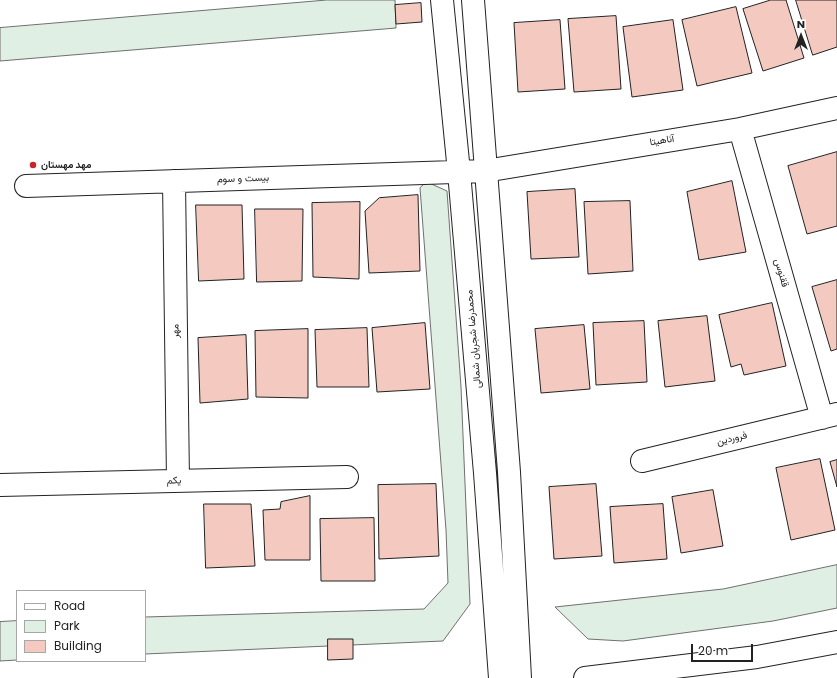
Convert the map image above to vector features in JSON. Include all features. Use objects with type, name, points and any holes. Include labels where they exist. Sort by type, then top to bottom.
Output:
[{"type":"street","name":"محمدرضا شجریان شمالی","points":[[442,0],[460,172],[485,473],[500,678]]},
{"type":"street","points":[[473,0],[509,472],[520,678]]},
{"type":"street","name":"آناهیتا","points":[[460,172],[485,171],[740,129],[837,108]]},
{"type":"street","name":"ققنوس","points":[[740,129],[829,416]]},
{"type":"street","name":"بیست و سوم","points":[[26,186],[460,172]]},
{"type":"street","name":"مهر","points":[[174,181],[178,481]]},
{"type":"street","name":"فروردین","points":[[642,461],[829,416]]},
{"type":"street","name":"یکم","points":[[0,485],[347,477]]},
{"type":"street","points":[[585,678],[757,657],[837,642]]},
{"type":"green space","points":[[327,0],[395,0],[396,28],[0,61],[0,28]]},
{"type":"green space","points":[[427,182],[447,191],[461,387],[470,604],[443,641],[146,654],[146,617],[424,609],[448,583],[446,530],[420,188]]},
{"type":"green space","points":[[837,565],[837,608],[773,621],[623,641],[588,639],[555,607],[723,589]]},
{"type":"green space","points":[[16,621],[16,660],[0,661],[0,622]]},
{"type":"building","points":[[771,0],[786,0],[804,58],[763,71],[743,9]]},
{"type":"building","points":[[796,0],[837,0],[837,47],[813,55]]},
{"type":"building","points":[[421,3],[422,22],[396,24],[395,5]]},
{"type":"building","points":[[736,7],[752,73],[697,86],[682,20]]},
{"type":"building","points":[[616,16],[621,89],[574,92],[568,19]]},
{"type":"building","points":[[560,20],[565,89],[518,92],[514,23]]},
{"type":"building","points":[[673,20],[683,90],[632,97],[623,27]]},
{"type":"building","points":[[837,152],[837,226],[807,234],[788,166]]},
{"type":"building","points":[[732,181],[746,252],[699,260],[687,192]]},
{"type":"building","points":[[575,189],[579,257],[531,259],[527,192]]},
{"type":"building","points":[[418,195],[420,271],[369,273],[365,211],[379,198]]},
{"type":"building","points":[[630,201],[633,271],[588,274],[584,202]]},
{"type":"building","points":[[360,202],[359,279],[313,277],[312,203]]},
{"type":"building","points":[[196,205],[242,205],[244,279],[199,281]]},
{"type":"building","points":[[255,209],[303,209],[302,281],[257,282]]},
{"type":"building","points":[[837,280],[837,349],[831,351],[812,287]]},
{"type":"building","points":[[772,303],[786,366],[744,375],[741,364],[731,367],[719,315]]},
{"type":"building","points":[[707,316],[715,381],[665,387],[658,321]]},
{"type":"building","points":[[644,321],[647,382],[596,385],[593,323]]},
{"type":"building","points":[[425,323],[430,389],[377,392],[372,328]]},
{"type":"building","points":[[584,325],[590,389],[541,393],[535,329]]},
{"type":"building","points":[[367,328],[369,387],[317,387],[315,330]]},
{"type":"building","points":[[308,329],[308,398],[256,397],[255,331]]},
{"type":"building","points":[[246,335],[248,399],[200,403],[198,338]]},
{"type":"building","points":[[820,459],[835,530],[791,540],[776,468]]},
{"type":"building","points":[[837,460],[837,487],[830,462]]},
{"type":"building","points":[[436,484],[439,556],[379,559],[378,485]]},
{"type":"building","points":[[596,484],[602,556],[554,559],[549,487]]},
{"type":"building","points":[[713,490],[723,546],[681,553],[672,497]]},
{"type":"building","points":[[310,496],[310,560],[265,560],[263,510],[280,509],[281,502]]},
{"type":"building","points":[[204,504],[251,504],[255,566],[206,568]]},
{"type":"building","points":[[663,504],[667,559],[614,563],[610,507]]},
{"type":"building","points":[[374,518],[375,581],[321,581],[320,519]]},
{"type":"building","points":[[328,639],[353,639],[353,659],[328,660]]},
{"type":"place","name":"مهد مهستان","points":[[33,165]]}]
